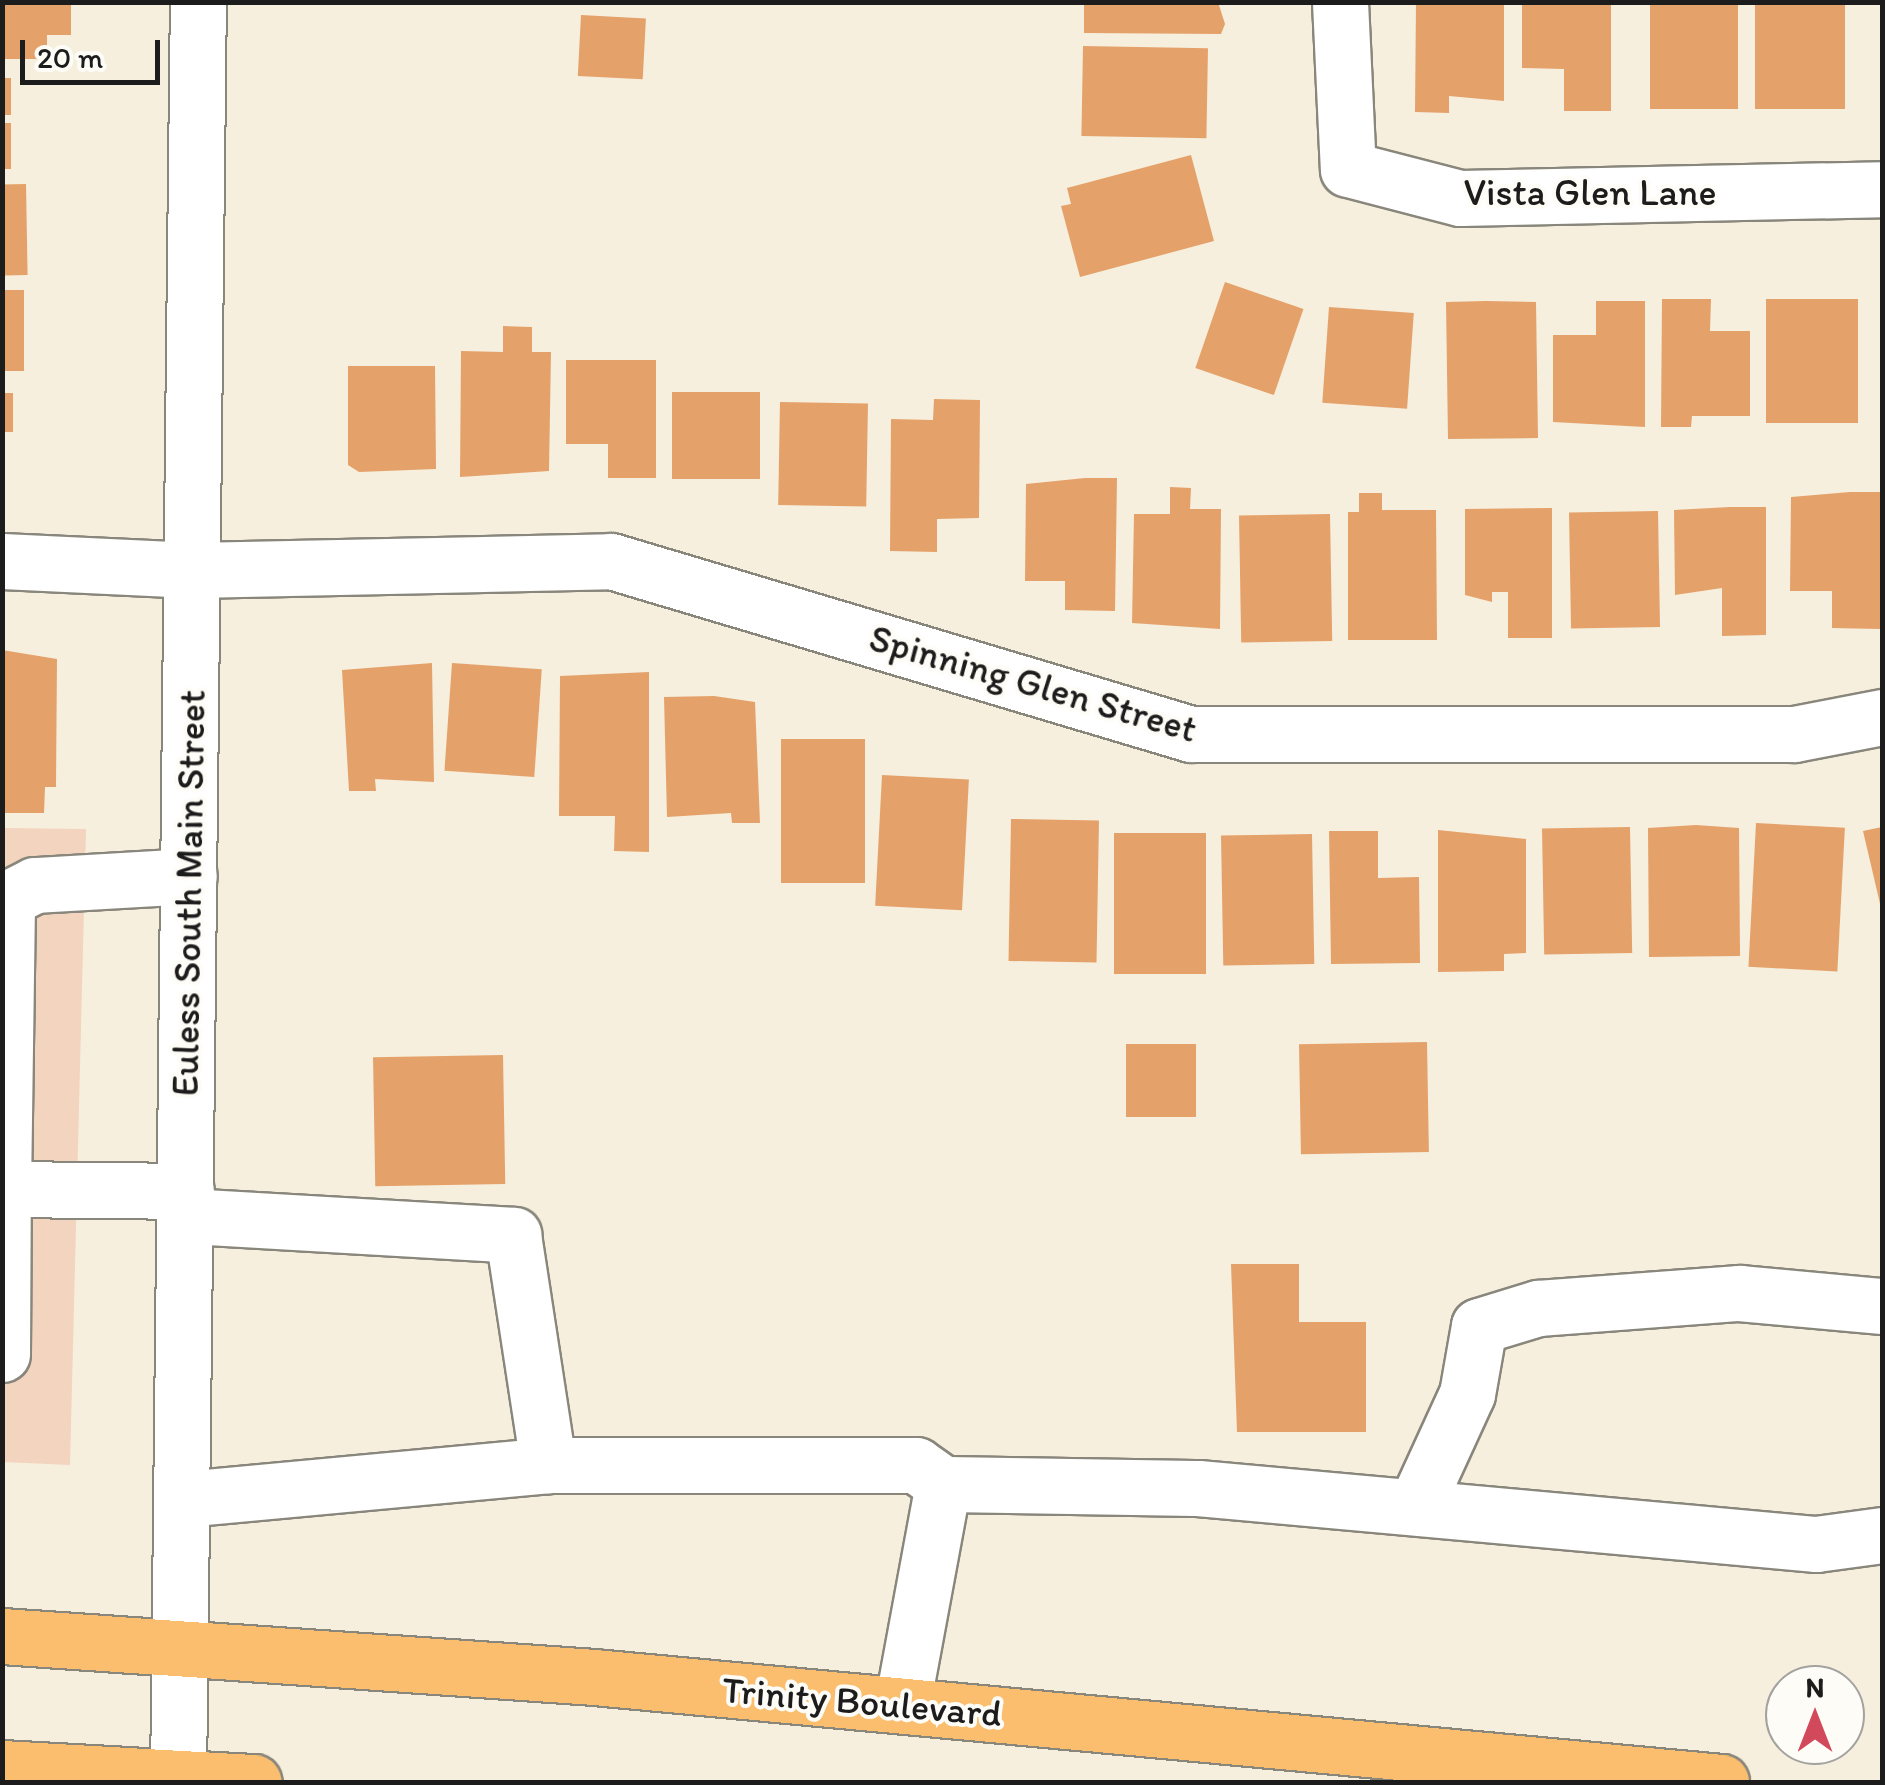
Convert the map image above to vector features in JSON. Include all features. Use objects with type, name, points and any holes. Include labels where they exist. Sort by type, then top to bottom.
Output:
[{"type":"main road","name":"Trinity Boulevard","points":[[2,1636],[902,1705],[1721,1782]]},
{"type":"main road","points":[[2,1768],[254,1782]]},
{"type":"street","name":"Euless South Main Street","points":[[178,1780],[198,2]]},
{"type":"street","name":"Vista Glen Lane","points":[[1340,2],[1348,169],[1460,198],[1882,189]]},
{"type":"street","name":"Spinning Glen Street","points":[[2,561],[193,570],[611,561],[1191,734],[1794,734],[1882,717]]},
{"type":"street","points":[[2,1354],[5,903],[35,885],[190,876]]},
{"type":"street","points":[[3,1157],[187,1204],[514,1235],[548,1466]]},
{"type":"street","points":[[1417,1504],[1467,1394],[1479,1326],[1538,1308],[1739,1293],[1882,1306]]},
{"type":"street","points":[[183,1499],[548,1466],[916,1465],[942,1484],[1417,1504],[1816,1544],[1882,1535]]},
{"type":"street","points":[[902,1705],[942,1484]]},
{"type":"shaded area","points":[[3,828],[86,829],[70,1465],[3,1462]]},
{"type":"building","points":[[2,2],[71,3],[71,35],[47,35],[47,59],[2,59]]},
{"type":"building","points":[[1084,2],[1218,2],[1225,24],[1221,34],[1084,33]]},
{"type":"building","points":[[1416,2],[1504,2],[1504,101],[1449,96],[1449,113],[1415,112]]},
{"type":"building","points":[[1522,2],[1611,2],[1611,111],[1564,111],[1564,69],[1522,68]]},
{"type":"building","points":[[1650,2],[1738,2],[1738,109],[1650,109]]},
{"type":"building","points":[[1755,2],[1845,2],[1845,109],[1755,109]]},
{"type":"building","points":[[581,15],[646,18],[643,79],[578,76]]},
{"type":"building","points":[[1083,46],[1208,48],[1206,138],[1081,136]]},
{"type":"building","points":[[2,78],[11,78],[11,115],[2,115]]},
{"type":"building","points":[[2,123],[11,123],[11,169],[2,169]]},
{"type":"building","points":[[1191,155],[1214,241],[1080,277],[1061,206],[1071,204],[1067,188]]},
{"type":"building","points":[[2,184],[26,184],[28,275],[4,275]]},
{"type":"building","points":[[1225,282],[1303,309],[1274,395],[1195,368]]},
{"type":"building","points":[[2,290],[24,290],[24,371],[2,371]]},
{"type":"building","points":[[1662,299],[1711,299],[1710,331],[1750,331],[1750,416],[1692,416],[1691,427],[1661,427]]},
{"type":"building","points":[[1766,299],[1858,299],[1858,423],[1766,423]]},
{"type":"building","points":[[1596,301],[1645,301],[1645,427],[1553,422],[1553,335],[1596,335]]},
{"type":"building","points":[[1446,302],[1536,302],[1538,438],[1448,439]]},
{"type":"building","points":[[1329,307],[1414,313],[1407,409],[1322,403]]},
{"type":"building","points":[[503,326],[532,327],[532,352],[551,352],[549,471],[460,477],[461,351],[503,352]]},
{"type":"building","points":[[566,360],[656,360],[656,478],[608,478],[608,444],[566,444]]},
{"type":"building","points":[[348,366],[435,366],[436,469],[359,472],[348,465]]},
{"type":"building","points":[[672,392],[760,392],[760,479],[672,479]]},
{"type":"building","points":[[2,393],[13,393],[13,432],[2,432]]},
{"type":"building","points":[[934,399],[980,400],[979,518],[937,519],[937,552],[890,551],[891,419],[933,420]]},
{"type":"building","points":[[780,402],[868,404],[866,507],[778,505]]},
{"type":"building","points":[[1117,478],[1115,611],[1065,610],[1065,581],[1025,581],[1026,484]]},
{"type":"building","points":[[1170,487],[1191,488],[1190,509],[1221,509],[1220,629],[1132,623],[1134,514],[1170,514]]},
{"type":"building","points":[[1881,492],[1880,629],[1832,628],[1832,591],[1790,591],[1791,497]]},
{"type":"building","points":[[1359,493],[1382,493],[1382,510],[1436,510],[1437,640],[1348,640],[1348,512],[1359,512]]},
{"type":"building","points":[[1766,507],[1766,635],[1722,636],[1722,588],[1675,595],[1674,510]]},
{"type":"building","points":[[1552,508],[1552,638],[1508,638],[1508,592],[1492,592],[1492,602],[1465,595],[1465,509]]},
{"type":"building","points":[[1658,511],[1660,627],[1571,629],[1569,513]]},
{"type":"building","points":[[1330,514],[1332,641],[1241,643],[1239,516]]},
{"type":"building","points":[[2,650],[57,659],[56,787],[45,787],[44,813],[4,813]]},
{"type":"building","points":[[432,663],[434,782],[375,779],[376,791],[349,791],[342,670]]},
{"type":"building","points":[[452,663],[542,669],[534,777],[444,771]]},
{"type":"building","points":[[649,672],[649,852],[614,851],[615,816],[559,816],[560,676]]},
{"type":"building","points":[[714,696],[755,702],[760,823],[732,823],[731,813],[667,817],[664,697]]},
{"type":"building","points":[[781,739],[865,739],[865,883],[781,883]]},
{"type":"building","points":[[882,775],[969,780],[962,910],[875,906]]},
{"type":"building","points":[[1011,819],[1099,821],[1097,963],[1009,961]]},
{"type":"building","points":[[1756,823],[1845,828],[1837,971],[1748,967]]},
{"type":"building","points":[[1630,827],[1632,953],[1544,955],[1542,829]]},
{"type":"building","points":[[1882,827],[1882,907],[1881,908],[1863,831]]},
{"type":"building","points":[[1648,828],[1739,828],[1740,956],[1649,957]]},
{"type":"building","points":[[1438,830],[1526,839],[1526,953],[1504,954],[1504,971],[1438,972]]},
{"type":"building","points":[[1329,831],[1378,831],[1378,878],[1419,877],[1420,963],[1331,964]]},
{"type":"building","points":[[1114,833],[1206,833],[1206,974],[1114,974]]},
{"type":"building","points":[[1312,834],[1314,964],[1223,966],[1221,836]]},
{"type":"building","points":[[1427,1042],[1429,1152],[1301,1154],[1299,1044]]},
{"type":"building","points":[[1126,1044],[1196,1044],[1196,1117],[1126,1117]]},
{"type":"building","points":[[503,1055],[505,1184],[375,1186],[373,1057]]},
{"type":"building","points":[[1231,1264],[1299,1264],[1299,1322],[1366,1322],[1366,1432],[1237,1432]]}]
